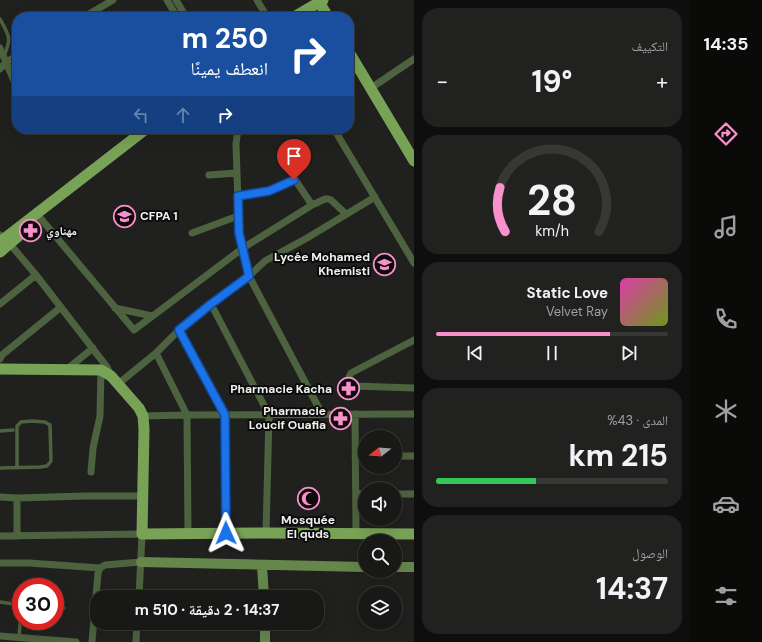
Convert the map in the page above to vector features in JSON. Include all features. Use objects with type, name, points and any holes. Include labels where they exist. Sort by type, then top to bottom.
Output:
[{"type":"main road","points":[[302,12],[320,1],[326,12]]},
{"type":"main road","points":[[354,60],[414,161]]},
{"type":"main road","points":[[0,252],[4,240],[140,134]]},
{"type":"main road","points":[[0,369],[101,370],[114,380],[139,408],[143,416],[144,429],[142,534],[414,534]]},
{"type":"street","points":[[90,12],[102,3],[114,0]]},
{"type":"street","points":[[167,0],[174,12]]},
{"type":"street","points":[[176,0],[183,12]]},
{"type":"street","points":[[257,0],[264,12]]},
{"type":"street","points":[[0,48],[3,61],[12,78]]},
{"type":"street","points":[[371,88],[414,59]]},
{"type":"street","points":[[0,69],[3,61]]},
{"type":"street","points":[[237,134],[236,144],[239,233],[249,276],[322,414]]},
{"type":"street","points":[[337,134],[414,263]]},
{"type":"street","points":[[209,175],[237,173]]},
{"type":"street","points":[[238,196],[269,191],[294,180],[312,204]]},
{"type":"street","points":[[4,240],[36,275],[93,348],[107,367],[114,380],[156,353],[179,330],[249,276],[265,261],[308,238],[375,197]]},
{"type":"street","points":[[37,214],[134,330],[243,248],[312,204],[325,198],[331,200],[346,214]]},
{"type":"street","points":[[192,233],[238,216]]},
{"type":"street","points":[[0,304],[36,275]]},
{"type":"street","points":[[211,304],[269,415],[266,533]]},
{"type":"street","points":[[0,359],[2,355],[61,307]]},
{"type":"street","points":[[115,308],[152,316]]},
{"type":"street","points":[[179,330],[225,415],[226,533]]},
{"type":"street","points":[[414,340],[348,376],[350,385],[354,386],[414,388]]},
{"type":"street","points":[[66,370],[93,348]]},
{"type":"street","points":[[156,353],[187,415],[188,533]]},
{"type":"street","points":[[91,472],[93,448],[100,416],[101,370]]},
{"type":"street","points":[[355,414],[356,533]]},
{"type":"street","points":[[143,416],[414,414]]},
{"type":"street","points":[[402,456],[414,456]]},
{"type":"street","points":[[402,494],[414,494]]},
{"type":"street","points":[[0,497],[143,496]]},
{"type":"street","points":[[17,536],[18,498]]},
{"type":"street","points":[[0,536],[142,534],[139,590]]},
{"type":"street","points":[[0,563],[29,563],[100,568],[105,565],[141,562],[262,566],[358,567]]},
{"type":"street","points":[[262,566],[264,590]]},
{"type":"street","points":[[402,567],[414,567]]},
{"type":"street","points":[[92,642],[98,573],[100,568]]},
{"type":"street","points":[[136,642],[137,630]]},
{"type":"street","points":[[265,630],[265,642]]},
{"type":"street","points":[[0,636],[19,640],[76,642]]},
{"type":"lane","points":[[0,19],[9,40],[9,45],[3,61]]},
{"type":"lane","points":[[0,468],[47,466],[51,462],[50,425],[45,422],[32,421],[21,422],[17,426],[17,467]]},
{"type":"lane","points":[[0,430],[13,430]]},
{"type":"lane","points":[[0,602],[12,604]]},
{"type":"lane","points":[[19,640],[20,630]]},
{"type":"place","name":"CFPA 1","points":[[124,216]]},
{"type":"place","name":"مهناوي","points":[[30,231]]},
{"type":"place","name":"Lycée Mohamed Khemisti","points":[[385,264]]},
{"type":"place","name":"Pharmacie Kacha","points":[[348,389]]},
{"type":"place","name":"Pharmacie Loucif Ouafia","points":[[341,418]]},
{"type":"place","name":"Mosquée El quds","points":[[308,499]]},
{"type":"route","points":[[226,533],[225,415],[179,330],[249,276],[239,233],[238,196],[269,191],[294,180]]}]
